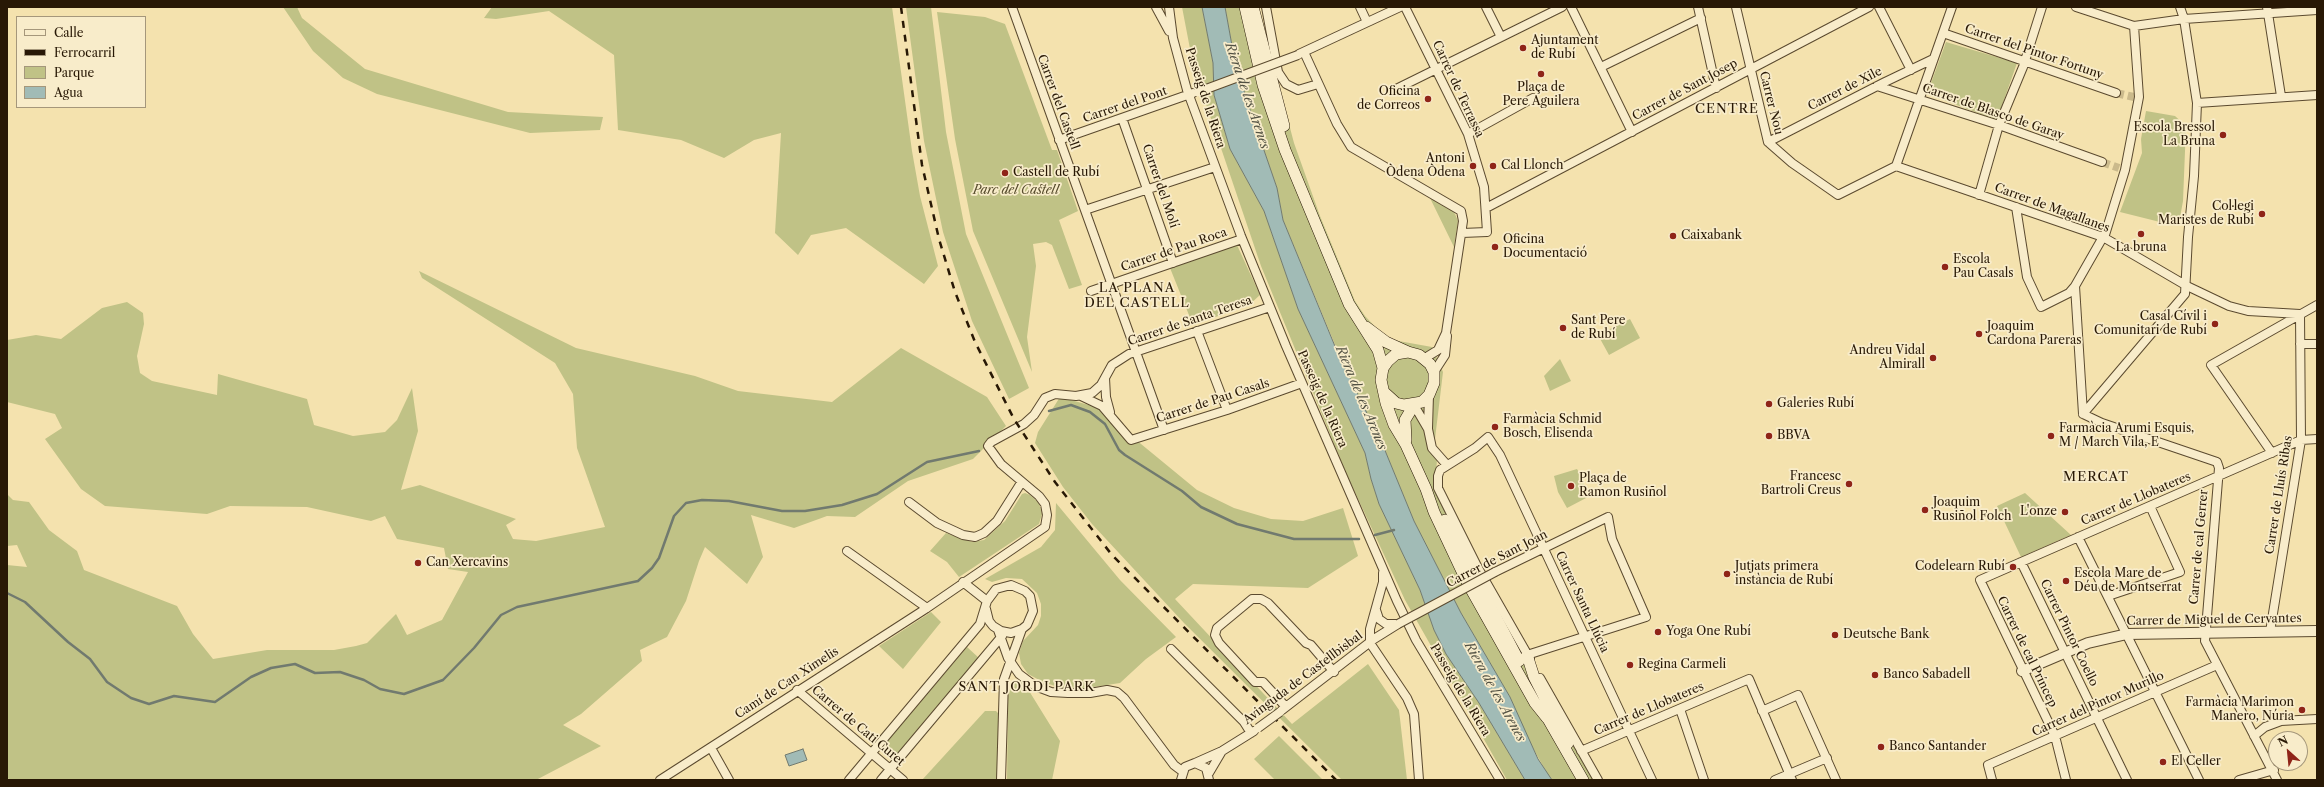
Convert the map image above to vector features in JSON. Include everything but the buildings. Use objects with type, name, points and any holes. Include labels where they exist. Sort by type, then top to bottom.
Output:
[{"type":"main road","points":[[1245,7],[1262,85],[1297,179],[1339,283],[1359,322],[1378,350],[1383,368],[1381,380],[1394,425],[1406,445],[1426,489],[1498,619],[1546,718],[1582,779]]},
{"type":"main road","points":[[1253,7],[1297,179]]},
{"type":"main road","points":[[1359,322],[1386,342],[1424,358],[1434,372],[1434,384],[1429,395],[1414,405],[1404,425],[1406,445]]},
{"type":"main road","points":[[1383,368],[1393,356],[1408,352]]},
{"type":"main road","points":[[1385,393],[1396,403],[1414,405]]},
{"type":"main road","points":[[1527,655],[1534,676],[1569,745],[1582,779]]},
{"type":"street","name":"Carrer del Castell","points":[[1012,7],[1164,430]]},
{"type":"street","points":[[1156,7],[1173,38]]},
{"type":"street","name":"Passeig de la Riera","points":[[1169,7],[1173,38],[1189,95],[1242,239],[1302,383],[1382,568],[1416,640],[1500,780]]},
{"type":"street","points":[[1266,7],[1278,72],[1286,84],[1298,90],[1318,84]]},
{"type":"street","points":[[1360,7],[1367,22]]},
{"type":"street","name":"Carrer del Pont","points":[[1059,140],[1198,92],[1301,53],[1400,7]]},
{"type":"street","name":"Carrer de Terrassa","points":[[1405,7],[1468,134],[1484,187],[1487,232],[1462,232]]},
{"type":"street","points":[[1486,7],[1501,38]]},
{"type":"street","points":[[1394,90],[1562,7]]},
{"type":"street","points":[[1571,7],[1632,132]]},
{"type":"street","points":[[1698,7],[1716,88]]},
{"type":"street","name":"Carrer Nou","points":[[1739,7],[1750,69],[1768,142],[1792,164],[1838,195],[1896,166]]},
{"type":"street","name":"Carrer de Sant Josep","points":[[1486,208],[1869,7]]},
{"type":"street","points":[[1879,7],[1911,70]]},
{"type":"street","points":[[1896,166],[1952,7]]},
{"type":"street","points":[[1979,195],[1999,125],[2025,61],[2042,7]]},
{"type":"street","points":[[2076,7],[2134,26],[2184,19],[2268,11],[2317,10]]},
{"type":"street","points":[[2083,414],[2185,294],[2187,286],[2188,238],[2194,176],[2197,103],[2184,19],[2180,7]]},
{"type":"street","points":[[2268,11],[2281,96]]},
{"type":"street","points":[[1601,67],[1700,18]]},
{"type":"street","points":[[2016,207],[2027,277],[2041,307],[2069,293],[2075,286],[2104,238],[2122,169],[2137,97],[2134,26]]},
{"type":"street","name":"Carrer del Pintor Fortuny","points":[[1943,33],[2116,93]]},
{"type":"street","points":[[1301,53],[1344,138],[1351,146],[1461,211],[1462,232],[1446,333],[1438,350],[1424,358]]},
{"type":"street","name":"Carrer de Xile","points":[[1768,142],[1933,59]]},
{"type":"street","name":"Carrer de Blasco de Garay","points":[[1877,86],[1999,125],[2102,162]]},
{"type":"street","points":[[2197,103],[2281,96],[2317,95]]},
{"type":"street","points":[[1468,134],[1533,98]]},
{"type":"street","name":"Carrer del Molí","points":[[1122,118],[1149,189],[1173,263]]},
{"type":"street","name":"Carrer de Magallanes","points":[[1896,166],[2104,238],[2187,286],[2229,306],[2248,311],[2300,314]]},
{"type":"street","points":[[1085,210],[1215,167]]},
{"type":"street","name":"Carrer de Pau Roca","points":[[1091,291],[1242,239]]},
{"type":"street","points":[[2075,286],[2083,414]]},
{"type":"street","points":[[2272,453],[2211,365],[2317,305]]},
{"type":"street","name":"Carrer de Santa Teresa","points":[[1008,434],[1034,415],[1045,398],[1055,394],[1076,396],[1092,393],[1097,389],[1105,374],[1120,358],[1270,307]]},
{"type":"street","name":"Carrer de Lluís Ribas","points":[[2270,632],[2301,440],[2300,314]]},
{"type":"street","points":[[1197,331],[1227,410]]},
{"type":"street","points":[[1434,372],[1445,355],[1448,338],[1446,333]]},
{"type":"street","points":[[2300,344],[2317,344]]},
{"type":"street","points":[[1105,374],[1106,397],[1112,416]]},
{"type":"street","name":"Carrer de Pau Casals","points":[[1112,416],[1131,440],[1227,410],[1302,383]]},
{"type":"street","points":[[1429,395],[1428,429],[1432,448],[1447,465],[1440,470],[1438,476],[1438,488],[1478,568],[1598,780]]},
{"type":"street","points":[[1076,396],[1095,401],[1112,416]]},
{"type":"street","points":[[1414,405],[1428,429]]},
{"type":"street","name":"Carrer de cal Gerrer","points":[[2083,414],[2102,423],[2217,462],[2219,468],[2204,633]]},
{"type":"street","name":"Camí de Can Ximelis","points":[[660,780],[711,748],[797,690],[928,608],[962,582],[1045,527],[1047,515],[1044,504],[1039,496],[1020,483],[996,459],[988,446],[991,442],[1008,434]]},
{"type":"street","name":"Carrer Santa Llúcia","points":[[1447,465],[1475,448],[1488,437],[1500,456],[1630,730],[1652,780]]},
{"type":"street","points":[[2301,440],[2317,439]]},
{"type":"street","name":"Carrer de Llobateres","points":[[1980,580],[2301,440]]},
{"type":"street","points":[[909,502],[937,523],[963,535],[975,537],[990,528],[1003,514],[1020,483]]},
{"type":"street","points":[[2108,596],[2180,572],[2150,506]]},
{"type":"street","name":"Carrer de Sant Joan","points":[[1398,624],[1495,572],[1608,517],[1612,539],[1646,617],[1585,635]]},
{"type":"street","points":[[2078,537],[2128,634],[2199,780]]},
{"type":"street","points":[[847,551],[928,608]]},
{"type":"street","name":"Carrer Pintor Coello","points":[[2021,562],[2127,780]]},
{"type":"street","points":[[1382,568],[1383,582],[1370,629],[1370,642],[1407,698],[1414,714],[1418,780]]},
{"type":"street","name":"Carrer de cal Príncep","points":[[1980,580],[2054,736],[2066,780]]},
{"type":"street","points":[[962,582],[986,605],[989,621],[1001,633],[1010,661],[1019,674],[1035,686],[1051,692],[1090,693],[1107,690],[1117,692],[1124,698],[1174,765],[1180,777]]},
{"type":"street","points":[[849,780],[980,624],[986,605],[996,589],[1003,586],[1018,587],[1025,591],[1033,603],[1033,611],[1027,625],[1022,629],[1001,633],[881,780]]},
{"type":"street","points":[[1283,709],[1263,682],[1255,682],[1219,643],[1215,635],[1217,628],[1252,599],[1261,599],[1268,603],[1306,643],[1311,645],[1334,672]]},
{"type":"street","points":[[1376,610],[1379,619],[1386,624],[1398,624]]},
{"type":"street","name":"Avinguda de Castellbisbal","points":[[1222,751],[1254,731],[1334,672],[1370,642],[1398,624]]},
{"type":"street","points":[[1001,780],[1004,679],[1022,629]]},
{"type":"street","name":"Carrer de Miguel de Cervantes","points":[[2022,671],[2065,651],[2088,643],[2128,634],[2317,631]]},
{"type":"street","points":[[2204,633],[2205,641],[2217,665],[2268,760]]},
{"type":"street","points":[[1527,655],[1585,635]]},
{"type":"street","points":[[1171,649],[1254,731]]},
{"type":"street","name":"Carrer del Pintor Murillo","points":[[1992,780],[1988,765],[2217,665]]},
{"type":"street","points":[[1004,679],[1011,673],[1019,674]]},
{"type":"street","name":"Carrer de Llobateres","points":[[1581,751],[1749,679],[1762,711]]},
{"type":"street","name":"Carrer de Cati Curet","points":[[797,690],[904,780]]},
{"type":"street","points":[[1791,777],[1762,711],[1798,695],[1836,780]]},
{"type":"street","points":[[1680,709],[1704,780]]},
{"type":"street","points":[[2254,736],[2265,726],[2281,721],[2317,719]]},
{"type":"street","points":[[711,748],[729,780]]},
{"type":"street","points":[[1180,777],[1185,767],[1222,751]]},
{"type":"street","points":[[1209,776],[1222,751]]},
{"type":"street","points":[[1775,780],[1791,777],[1827,758]]},
{"type":"street","points":[[1195,763],[1202,765],[1209,776]]},
{"type":"street","points":[[2239,780],[2270,771]]},
{"type":"green space","points":[[283,7],[297,7],[302,18],[365,69],[508,112],[603,117],[600,130],[530,133],[377,94],[343,78],[313,51]]},
{"type":"green space","points":[[492,7],[892,7],[912,151],[920,196],[938,266],[924,284],[846,228],[811,235],[798,255],[775,233],[781,133],[754,140],[724,158],[681,140],[618,130],[614,55],[549,11],[496,19],[484,18]]},
{"type":"green space","points":[[906,7],[931,7],[946,132],[966,234],[1029,388],[1009,399],[972,321],[943,232],[924,141]]},
{"type":"green space","points":[[1182,7],[1202,7],[1213,63],[1214,95],[1230,149],[1264,211],[1298,309],[1365,453],[1379,504],[1420,590],[1434,630],[1446,654],[1479,703],[1525,780],[1507,780],[1405,600],[1346,473],[1261,266],[1204,98],[1191,54]]},
{"type":"green space","points":[[1225,7],[1258,7],[1294,143],[1320,216],[1355,301],[1365,316],[1381,333],[1393,340],[1432,347],[1443,372],[1435,439],[1429,450],[1437,460],[1435,485],[1595,780],[1552,780],[1548,775],[1525,734],[1510,697],[1461,613],[1414,521],[1384,448],[1346,371],[1283,220],[1277,188],[1246,98],[1233,51]]},
{"type":"green space","name":"Parc del Castell","points":[[937,12],[985,17],[1005,24],[1052,150],[1057,150],[1078,211],[1059,220],[1082,285],[1069,289],[1052,245],[1046,242],[1033,244],[1036,266],[1027,337],[1032,372],[973,231],[955,139]]},
{"type":"green space","points":[[1946,42],[2017,63],[1997,120],[1927,94]]},
{"type":"green space","points":[[2146,111],[2175,116],[2186,126],[2183,201],[2179,223],[2164,223],[2120,212],[2142,153],[2141,139]]},
{"type":"green space","points":[[1430,198],[1452,210],[1455,214],[1458,221],[1454,247]]},
{"type":"green space","points":[[1237,245],[1260,295],[1249,305],[1193,325],[1170,268]]},
{"type":"green space","points":[[419,271],[576,348],[695,376],[738,391],[832,402],[901,348],[987,397],[1006,426],[973,459],[908,481],[855,517],[827,516],[794,528],[751,515],[763,557],[747,584],[705,547],[686,601],[667,637],[640,650],[642,661],[581,714],[563,725],[601,746],[536,780],[7,778],[7,565],[27,567],[17,545],[7,546],[7,494],[13,500],[29,502],[49,530],[77,551],[84,570],[177,606],[193,634],[213,659],[267,650],[334,650],[356,646],[367,643],[396,614],[407,635],[442,620],[468,572],[448,569],[444,548],[397,539],[385,516],[371,521],[307,507],[230,506],[207,514],[105,506],[81,489],[45,439],[62,428],[55,414],[7,402],[7,340],[36,335],[61,339],[102,308],[127,302],[143,313],[144,324],[137,356],[140,373],[152,381],[217,395],[218,374],[307,399],[314,425],[353,436],[385,432],[397,420],[412,388],[418,431],[401,490],[420,485],[516,519],[506,525],[513,539],[536,541],[605,527],[577,448],[573,394],[555,363],[422,278]]},
{"type":"green space","points":[[1630,319],[1640,338],[1609,355],[1598,335]]},
{"type":"green space","points":[[1560,359],[1571,381],[1550,391],[1544,376]]},
{"type":"green space","points":[[1060,397],[1096,407],[1197,490],[1234,508],[1271,519],[1303,521],[1343,508],[1358,556],[1308,588],[1193,584],[1175,599],[1292,724],[1368,664],[1399,710],[1407,780],[1342,780],[1184,623],[1092,524],[1063,487],[1035,443],[1038,432]]},
{"type":"green space","name":"Plaça de Ramon Rusiñol","points":[[1577,469],[1582,478],[1588,497],[1567,508],[1558,492],[1554,476]]},
{"type":"green space","points":[[1025,493],[1030,495],[1039,503],[1042,514],[1039,524],[959,577],[947,562],[930,551],[946,533],[972,542],[984,540],[1005,521],[1022,494]]},
{"type":"green space","points":[[2025,493],[2071,535],[2021,557],[1997,506]]},
{"type":"green space","points":[[1056,503],[1120,580],[1176,637],[1146,659],[1120,683],[1081,689],[1064,689],[1043,682],[1028,674],[1021,664],[1019,653],[1023,641],[1038,625],[1041,616],[1041,604],[1037,593],[1022,579],[1006,578],[992,582],[985,579],[1041,547],[1055,530]]},
{"type":"green space","points":[[931,612],[941,622],[903,669],[879,646]]},
{"type":"green space","points":[[967,647],[979,658],[897,755],[885,744]]},
{"type":"green space","points":[[1019,680],[1026,686],[1060,741],[1052,780],[1007,780],[1008,696],[1012,682]]},
{"type":"green space","points":[[985,711],[996,711],[999,714],[997,780],[922,780]]},
{"type":"green space","points":[[1279,736],[1323,780],[1275,780],[1254,759]]},
{"type":"water","name":"Riera de les Arenes","points":[[1202,7],[1225,7],[1233,51],[1246,98],[1277,188],[1283,220],[1339,356],[1384,448],[1414,521],[1461,613],[1510,697],[1538,759],[1552,780],[1525,780],[1479,703],[1446,654],[1434,630],[1420,590],[1379,504],[1365,453],[1298,309],[1264,211],[1230,149],[1214,95],[1213,63]]},
{"type":"water","points":[[803,749],[807,760],[789,766],[785,755]]},
{"type":"waterway","points":[[1049,411],[1071,405],[1090,412],[1105,424],[1119,450],[1125,455],[1182,491],[1201,507],[1237,524],[1294,539],[1359,539]]},
{"type":"waterway","points":[[7,593],[25,602],[68,642],[90,659],[107,682],[131,698],[149,704],[174,696],[215,702],[251,677],[271,668],[295,664],[315,673],[340,672],[364,680],[380,689],[404,694],[443,680],[474,648],[501,615],[517,607],[638,581],[652,568],[659,558],[674,516],[686,503],[702,500],[729,501],[782,511],[805,511],[842,505],[877,494],[927,462],[979,451]]},
{"type":"waterway","points":[[1375,535],[1394,530]]},
{"type":"tunnel","points":[[2116,93],[2134,97]]},
{"type":"tunnel","points":[[2102,162],[2119,168]]},
{"type":"railway","points":[[901,7],[922,165],[939,239],[955,292],[975,342],[1014,419],[1055,482],[1112,555],[1336,780]]},
{"type":"place","name":"Ajuntament de Rubí","points":[[1523,48]]},
{"type":"place","name":"Plaça de Pere Aguilera","points":[[1541,74]]},
{"type":"place","name":"Oficina de Correos","points":[[1428,99]]},
{"type":"place","name":"Escola Bressol La Bruna","points":[[2223,135]]},
{"type":"place","name":"Antoni Òdena Òdena","points":[[1473,166]]},
{"type":"place","name":"Cal Llonch","points":[[1493,166]]},
{"type":"place","name":"Castell de Rubí","points":[[1005,173]]},
{"type":"place","name":"Col·legi Maristes de Rubí","points":[[2262,214]]},
{"type":"place","name":"La bruna","points":[[2141,234]]},
{"type":"place","name":"Caixabank","points":[[1673,236]]},
{"type":"place","name":"Oficina Documentació","points":[[1495,247]]},
{"type":"place","name":"Escola Pau Casals","points":[[1945,267]]},
{"type":"place","name":"Casal Cívil i Comunitari de Rubí","points":[[2215,324]]},
{"type":"place","name":"Sant Pere de Rubí","points":[[1563,328]]},
{"type":"place","name":"Joaquim Cardona Pareras","points":[[1979,334]]},
{"type":"place","name":"Andreu Vidal Almirall","points":[[1933,358]]},
{"type":"place","name":"Galeries Rubí","points":[[1769,404]]},
{"type":"place","name":"Farmàcia Schmid Bosch, Elisenda","points":[[1495,427]]},
{"type":"place","name":"BBVA","points":[[1769,436]]},
{"type":"place","name":"Farmàcia Arumi Esquis, M / March Vila, E","points":[[2051,436]]},
{"type":"place","name":"Francesc Bartroli Creus","points":[[1849,484]]},
{"type":"place","name":"Plaça de Ramon Rusiñol","points":[[1571,486]]},
{"type":"place","name":"Joaquim Rusiñol Folch","points":[[1925,510]]},
{"type":"place","name":"L'onze","points":[[2065,512]]},
{"type":"place","name":"Can Xercavins","points":[[418,563]]},
{"type":"place","name":"Codelearn Rubí","points":[[2013,567]]},
{"type":"place","name":"Jutjats primera instància de Rubí","points":[[1727,574]]},
{"type":"place","name":"Escola Mare de Déu de Montserrat","points":[[2066,581]]},
{"type":"place","name":"Yoga One Rubí","points":[[1658,632]]},
{"type":"place","name":"Deutsche Bank","points":[[1835,635]]},
{"type":"place","name":"Regina Carmeli","points":[[1630,665]]},
{"type":"place","name":"Banco Sabadell","points":[[1875,675]]},
{"type":"place","name":"Farmàcia Marimon Manero, Núria","points":[[2302,710]]},
{"type":"place","name":"Banco Santander","points":[[1881,747]]},
{"type":"place","name":"El Celler","points":[[2163,762]]},
{"type":"district","name":"CENTRE","points":[[1727,109]]},
{"type":"district","name":"LA PLANA DEL CASTELL","points":[[1137,296]]},
{"type":"district","name":"MERCAT","points":[[2096,477]]},
{"type":"district","name":"SANT JORDI PARK","points":[[1027,687]]}]
